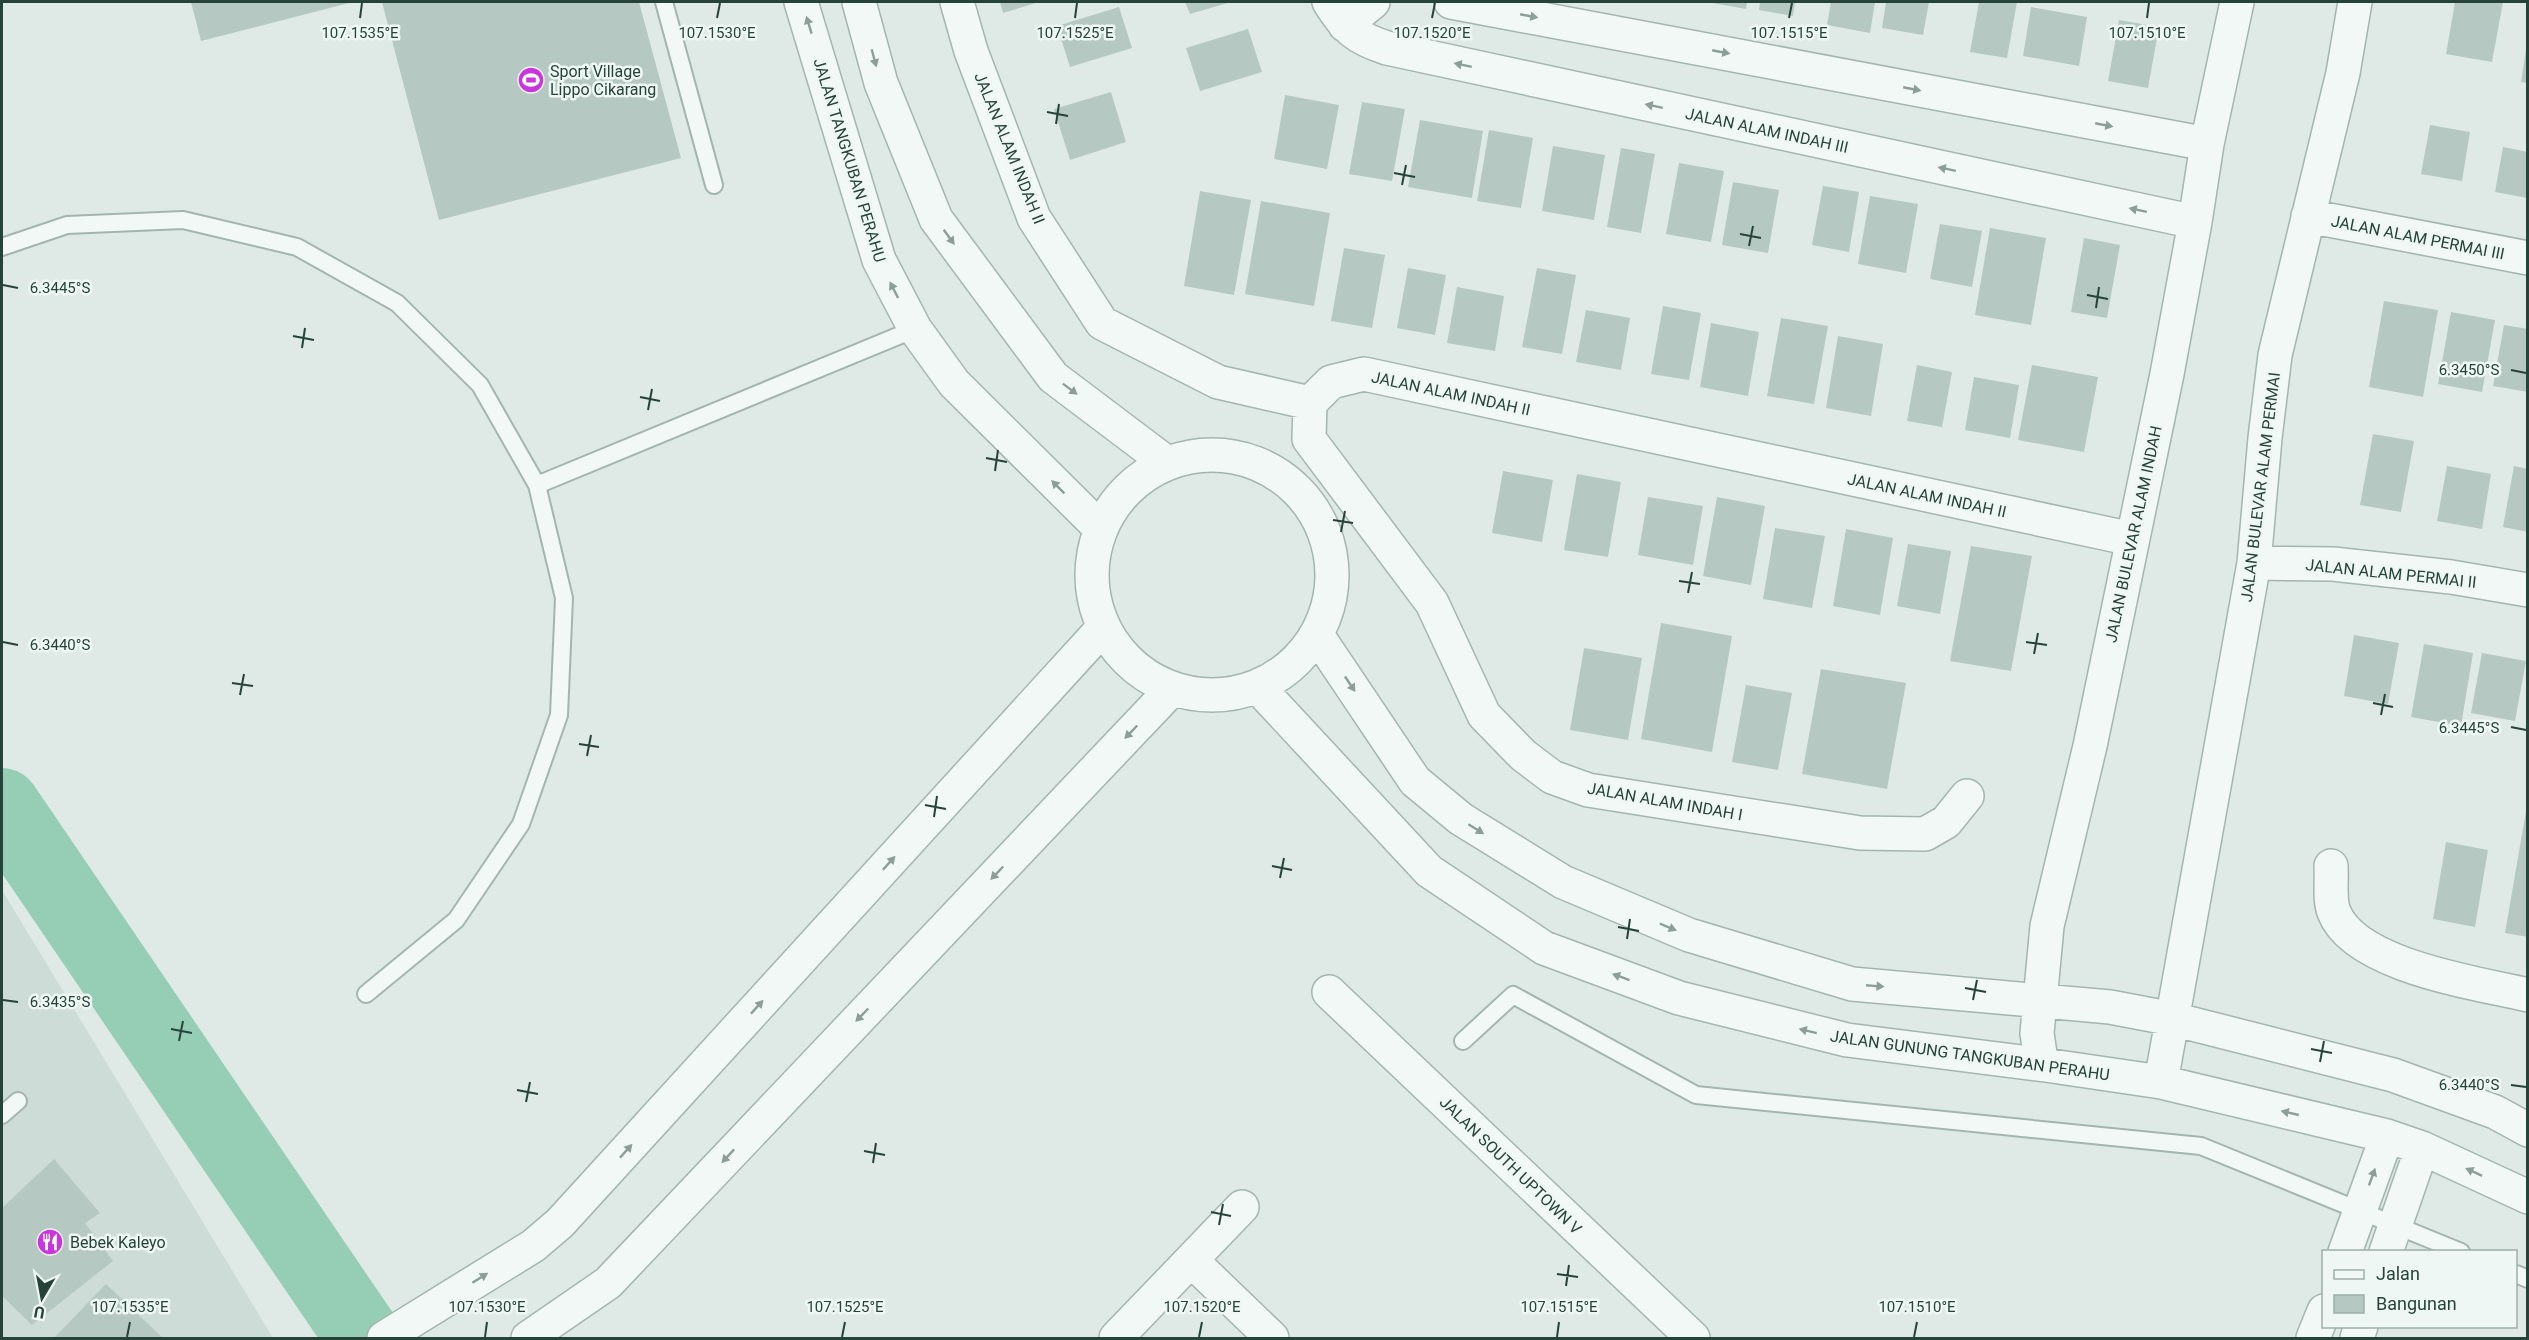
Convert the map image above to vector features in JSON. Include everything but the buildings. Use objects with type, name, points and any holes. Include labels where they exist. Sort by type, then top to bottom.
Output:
[{"type":"street","name":"JALAN TANGKUBAN PERAHU","points":[[801,2],[879,260],[915,329],[954,383],[1100,528]]},
{"type":"street","points":[[859,2],[881,83],[936,219],[1053,377],[1167,463]]},
{"type":"street","name":"JALAN ALAM INDAH II","points":[[957,2],[971,51],[1034,218],[1102,323],[1218,382],[1310,403],[1331,382],[1364,374],[2132,539]]},
{"type":"street","name":"JALAN ALAM INDAH III","points":[[1373,2],[1337,13],[1364,41],[1387,48],[2195,222]]},
{"type":"street","points":[[1451,2],[2206,144]]},
{"type":"street","name":"JALAN BULEVAR ALAM INDAH","points":[[2045,1065],[2040,1054],[2037,1033],[2047,926],[2090,746],[2167,374],[2195,222],[2206,144],[2237,2]]},
{"type":"street","name":"JALAN BULEVAR ALAM PERMAI","points":[[2161,1082],[2254,563],[2275,355],[2343,73],[2355,2]]},
{"type":"street","name":"JALAN ALAM PERMAI III","points":[[2308,216],[2528,258]]},
{"type":"street","name":"JALAN ALAM INDAH I","points":[[1310,403],[1309,439],[1432,603],[1484,715],[1523,755],[1552,777],[1588,790],[1860,833],[1925,834],[1946,822],[1967,796]]},
{"type":"street","points":[[1203,455],[1241,458],[1275,472],[1304,497],[1323,528],[1333,564],[1330,601],[1317,635],[1302,657],[1288,669],[1258,687],[1220,695],[1200,696],[1171,690],[1131,666],[1103,628],[1092,596],[1091,562],[1100,528],[1116,501],[1139,478],[1167,463],[1203,455]]},
{"type":"street","name":"JALAN ALAM PERMAI II","points":[[2254,563],[2332,564],[2528,590]]},
{"type":"street","points":[[384,1338],[533,1246],[560,1223],[1103,628]]},
{"type":"street","points":[[1317,635],[1414,781],[1461,819],[1563,882],[1689,935],[1852,984],[2109,1007],[2173,1018],[2393,1075],[2496,1112],[2528,1130]]},
{"type":"street","name":"JALAN GUNUNG TANGKUBAN PERAHU","points":[[1258,687],[1429,871],[1544,948],[1679,998],[1847,1040],[2161,1082],[2387,1136],[2422,1148],[2528,1197]]},
{"type":"street","points":[[528,1338],[609,1283],[1171,690]]},
{"type":"street","points":[[2331,866],[2334,912],[2347,931],[2372,950],[2410,967],[2528,995]]},
{"type":"street","name":"JALAN SOUTH UPTOWN V","points":[[1329,992],[1693,1338]]},
{"type":"street","points":[[2345,1250],[2387,1136]]},
{"type":"street","points":[[2391,1238],[2422,1148]]},
{"type":"street","points":[[1116,1338],[1242,1207]]},
{"type":"street","points":[[1191,1260],[1272,1338]]},
{"type":"street","points":[[2313,1338],[2322,1316]]},
{"type":"lane","points":[[664,2],[714,186]]},
{"type":"lane","points":[[2,247],[67,225],[183,220],[297,247],[397,303],[455,360],[480,385],[537,485],[564,598],[559,715],[521,824],[456,920],[366,994]]},
{"type":"lane","points":[[537,485],[915,329]]},
{"type":"lane","points":[[1463,1041],[1513,995],[1696,1095],[2201,1146],[2360,1210],[2391,1238],[2456,1250]]},
{"type":"lane","points":[[2,1115],[18,1101]]},
{"type":"shaded area","points":[[2,890],[273,1338],[2,1338]]},
{"type":"waterway","points":[[2,806],[364,1338]]},
{"type":"place","name":"Sport Village Lippo Cikarang","points":[[531,80]]},
{"type":"place","name":"Bebek Kaleyo","points":[[50,1242]]}]
